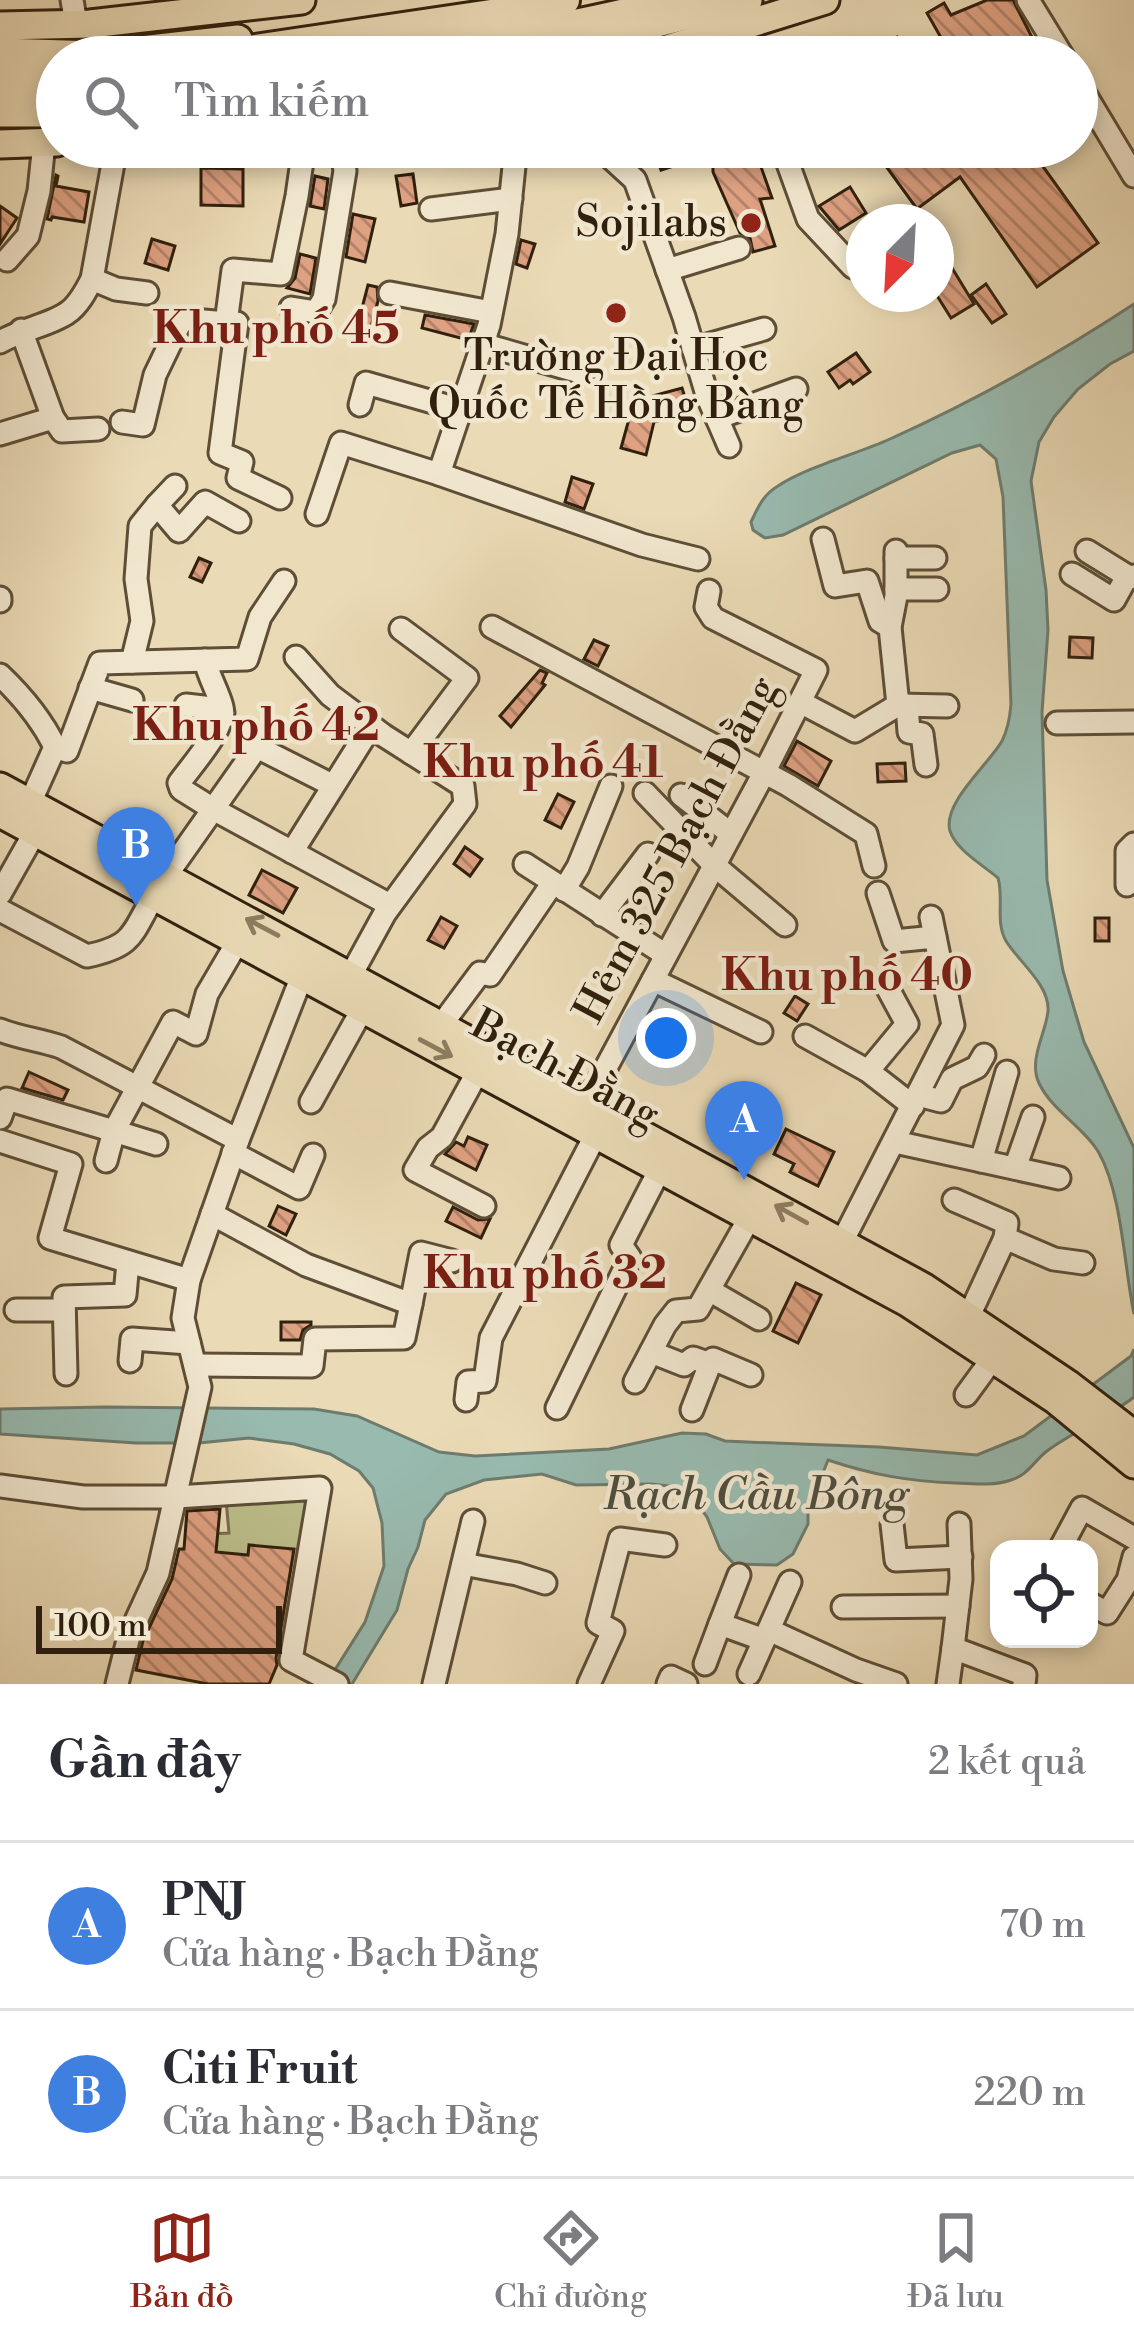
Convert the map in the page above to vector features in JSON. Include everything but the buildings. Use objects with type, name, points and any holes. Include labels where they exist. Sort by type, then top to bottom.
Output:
[{"type":"highway","points":[[350,36],[564,0]]},
{"type":"highway","points":[[527,36],[682,0]]},
{"type":"highway","points":[[0,69],[36,69]]},
{"type":"highway","points":[[0,94],[36,95]]},
{"type":"main road","points":[[253,36],[411,16],[491,0]]},
{"type":"main road","points":[[620,36],[825,0]]},
{"type":"main road","points":[[0,26],[74,12],[287,1]]},
{"type":"main road","points":[[691,36],[743,14]]},
{"type":"main road","points":[[0,52],[36,53]]},
{"type":"main road","points":[[0,113],[36,113]]},
{"type":"main road","points":[[0,143],[36,142]]},
{"type":"main road","name":"Bạch Đằng","points":[[0,787],[238,941],[350,975],[597,1117],[923,1287],[1119,1433],[1134,1464]]},
{"type":"main road","name":"Bạch Đằng","points":[[0,813],[159,886],[308,965],[363,1008],[478,1070],[597,1117],[660,1168],[1063,1393]]},
{"type":"street","points":[[1028,0],[1050,36]]},
{"type":"street","points":[[1098,116],[1134,176]]},
{"type":"street","points":[[7,260],[28,236],[44,168]]},
{"type":"street","points":[[0,342],[66,314],[92,280],[112,168]]},
{"type":"street","points":[[226,322],[233,270],[281,274],[301,168]]},
{"type":"street","points":[[291,308],[316,312],[324,299],[344,168]]},
{"type":"street","points":[[439,474],[491,312],[514,168]]},
{"type":"street","points":[[622,168],[635,180],[729,446]]},
{"type":"street","points":[[790,168],[808,219],[846,259]]},
{"type":"street","points":[[430,209],[511,199]]},
{"type":"street","points":[[667,270],[739,248]]},
{"type":"street","points":[[92,280],[116,290],[146,293]]},
{"type":"street","points":[[390,293],[491,312]]},
{"type":"street","points":[[122,422],[143,425],[155,375],[182,319],[236,323],[220,453],[242,462],[238,478],[280,498]]},
{"type":"street","points":[[693,349],[764,329]]},
{"type":"street","points":[[21,330],[62,431],[98,429]]},
{"type":"street","points":[[482,344],[583,373]]},
{"type":"street","points":[[360,405],[366,382],[461,410]]},
{"type":"street","points":[[717,418],[796,389]]},
{"type":"street","points":[[0,434],[53,418]]},
{"type":"street","points":[[317,514],[341,443],[642,545],[698,559]]},
{"type":"street","points":[[132,662],[142,621],[136,579],[140,526],[175,486]]},
{"type":"street","points":[[158,506],[179,531],[206,502],[239,521]]},
{"type":"street","points":[[823,538],[835,586],[867,580],[880,620],[890,627]]},
{"type":"street","points":[[1072,574],[1114,600],[1132,576],[1087,551]]},
{"type":"street","points":[[926,765],[922,734],[909,732],[890,627],[896,554],[935,558]]},
{"type":"street","points":[[0,675],[56,747],[67,751],[100,663],[248,659],[260,617],[284,581]]},
{"type":"street","points":[[896,589],[938,589]]},
{"type":"street","name":"Hẻm 325 Bạch Đằng","points":[[466,1400],[468,1382],[485,1381],[490,1338],[597,1117],[653,980],[816,670],[714,619],[706,607],[709,591]]},
{"type":"street","points":[[492,627],[764,773],[866,834],[874,866]]},
{"type":"street","points":[[401,629],[466,678],[411,753]]},
{"type":"street","points":[[296,657],[330,695],[463,786],[465,804],[390,905],[350,975]]},
{"type":"street","points":[[205,660],[223,713],[221,723],[179,783],[181,789],[390,905]]},
{"type":"street","points":[[91,688],[132,700]]},
{"type":"street","points":[[800,701],[855,731],[902,705],[947,706]]},
{"type":"street","points":[[186,705],[223,713]]},
{"type":"street","points":[[1058,723],[1134,722]]},
{"type":"street","points":[[292,852],[371,726]]},
{"type":"street","points":[[30,803],[56,747]]},
{"type":"street","points":[[0,910],[87,956],[115,950],[128,941],[159,886],[257,747],[332,785]]},
{"type":"street","points":[[442,1024],[480,973],[490,975],[578,868],[611,786]]},
{"type":"street","points":[[645,793],[715,865],[785,925]]},
{"type":"street","points":[[681,795],[731,834]]},
{"type":"street","points":[[0,894],[35,832]]},
{"type":"street","points":[[1126,885],[1126,851],[1134,844]]},
{"type":"street","points":[[602,915],[648,854]]},
{"type":"street","points":[[525,864],[666,955]]},
{"type":"street","points":[[842,1242],[953,1025],[933,927],[894,941],[878,893]]},
{"type":"street","points":[[106,1161],[114,1131],[173,1022],[196,1034],[207,994],[238,941]]},
{"type":"street","points":[[117,1684],[129,1636],[158,1573],[185,1459],[195,1365],[183,1318],[189,1280],[308,965]]},
{"type":"street","points":[[653,980],[761,1032]]},
{"type":"street","points":[[868,1071],[907,1024],[887,987]]},
{"type":"street","points":[[311,1102],[363,1008]]},
{"type":"street","points":[[0,1030],[62,1048],[138,1087],[299,1188],[313,1155]]},
{"type":"street","points":[[805,1036],[915,1100],[940,1101],[952,1079],[976,1067],[984,1055]]},
{"type":"street","points":[[478,1070],[442,1137],[428,1148],[415,1170],[484,1206]]},
{"type":"street","points":[[981,1161],[1007,1072]]},
{"type":"street","points":[[0,1118],[7,1099],[156,1144]]},
{"type":"street","points":[[36,1152],[49,1111]]},
{"type":"street","points":[[1016,1168],[1033,1117]]},
{"type":"street","points":[[0,1141],[71,1164],[50,1238],[189,1280]]},
{"type":"street","points":[[895,1142],[1059,1178]]},
{"type":"street","points":[[557,1408],[630,1258],[621,1245],[660,1168]]},
{"type":"street","points":[[954,1200],[1007,1223],[1005,1238],[968,1318]]},
{"type":"street","points":[[212,1214],[306,1265],[411,1304]]},
{"type":"street","points":[[635,1382],[676,1311],[698,1310],[750,1217]]},
{"type":"street","points":[[1005,1238],[1054,1259],[1083,1263]]},
{"type":"street","points":[[130,1361],[133,1339],[195,1365],[312,1366],[314,1339],[404,1338],[421,1253],[452,1261]]},
{"type":"street","points":[[66,1374],[64,1297],[125,1294],[128,1262]]},
{"type":"street","points":[[709,1290],[759,1319]]},
{"type":"street","points":[[16,1310],[64,1310]]},
{"type":"street","points":[[651,1352],[684,1365],[693,1358],[710,1364]]},
{"type":"street","points":[[966,1395],[993,1358]]},
{"type":"street","points":[[692,1410],[713,1359],[751,1375]]},
{"type":"street","points":[[0,1486],[83,1497],[320,1488],[290,1660],[330,1680]]},
{"type":"street","points":[[1065,1540],[1082,1508],[1134,1538]]},
{"type":"street","points":[[434,1684],[473,1521]]},
{"type":"street","points":[[892,1524],[896,1560],[961,1557]]},
{"type":"street","points":[[948,1684],[958,1606],[959,1524]]},
{"type":"street","points":[[589,1684],[613,1631],[598,1622],[620,1539],[665,1545]]},
{"type":"street","points":[[1098,1608],[1107,1613],[1128,1580],[1134,1557]]},
{"type":"street","points":[[463,1564],[545,1583]]},
{"type":"street","points":[[705,1664],[739,1575]]},
{"type":"street","points":[[749,1674],[790,1582]]},
{"type":"street","points":[[843,1607],[958,1606]]},
{"type":"street","points":[[720,1624],[766,1635],[896,1684]]},
{"type":"street","points":[[953,1648],[1025,1675],[1024,1684]]},
{"type":"green space","points":[[314,1497],[279,1662],[259,1656],[205,1552],[208,1534],[229,1533],[226,1500]]},
{"type":"water","points":[[1134,304],[1134,351],[1078,389],[1054,417],[1039,442],[1031,481],[1048,630],[1042,712],[1047,880],[1063,971],[1084,1042],[1134,1148],[1134,1314],[1118,1209],[1107,1170],[1093,1144],[1045,1093],[1036,1074],[1048,1011],[1044,992],[1003,934],[998,878],[964,851],[950,831],[953,808],[1002,741],[1010,714],[1003,497],[996,459],[980,445],[952,453],[783,535],[765,538],[753,530],[751,522],[765,497],[789,479],[953,409]]},
{"type":"water","name":"Rạch Cầu Bông","points":[[1134,1349],[1134,1397],[1057,1444],[1011,1480],[983,1484],[921,1481],[828,1460],[808,1511],[808,1524],[793,1554],[777,1565],[734,1564],[720,1549],[707,1517],[686,1488],[576,1485],[542,1474],[484,1480],[446,1494],[425,1520],[397,1610],[352,1684],[326,1684],[365,1622],[384,1566],[382,1523],[373,1488],[359,1471],[330,1454],[249,1438],[136,1443],[0,1434],[0,1409],[314,1409],[357,1416],[439,1452],[475,1456],[609,1449],[682,1433],[725,1441],[977,1455],[1024,1436],[1131,1356]]},
{"type":"place","name":"Sojilabs","points":[[751,223]]},
{"type":"place","name":"Trường Đại Học Quốc Tế Hồng Bàng","points":[[616,313]]},
{"type":"place","name":"Citi Fruit","points":[[136,906]]},
{"type":"place","name":"PNJ","points":[[744,1180]]},
{"type":"district","name":"Khu phố 45","points":[[276,329]]},
{"type":"district","name":"Khu phố 42","points":[[256,726]]},
{"type":"district","name":"Khu phố 41","points":[[543,763]]},
{"type":"district","name":"Khu phố 40","points":[[847,976]]},
{"type":"district","name":"Khu phố 32","points":[[545,1274]]}]
